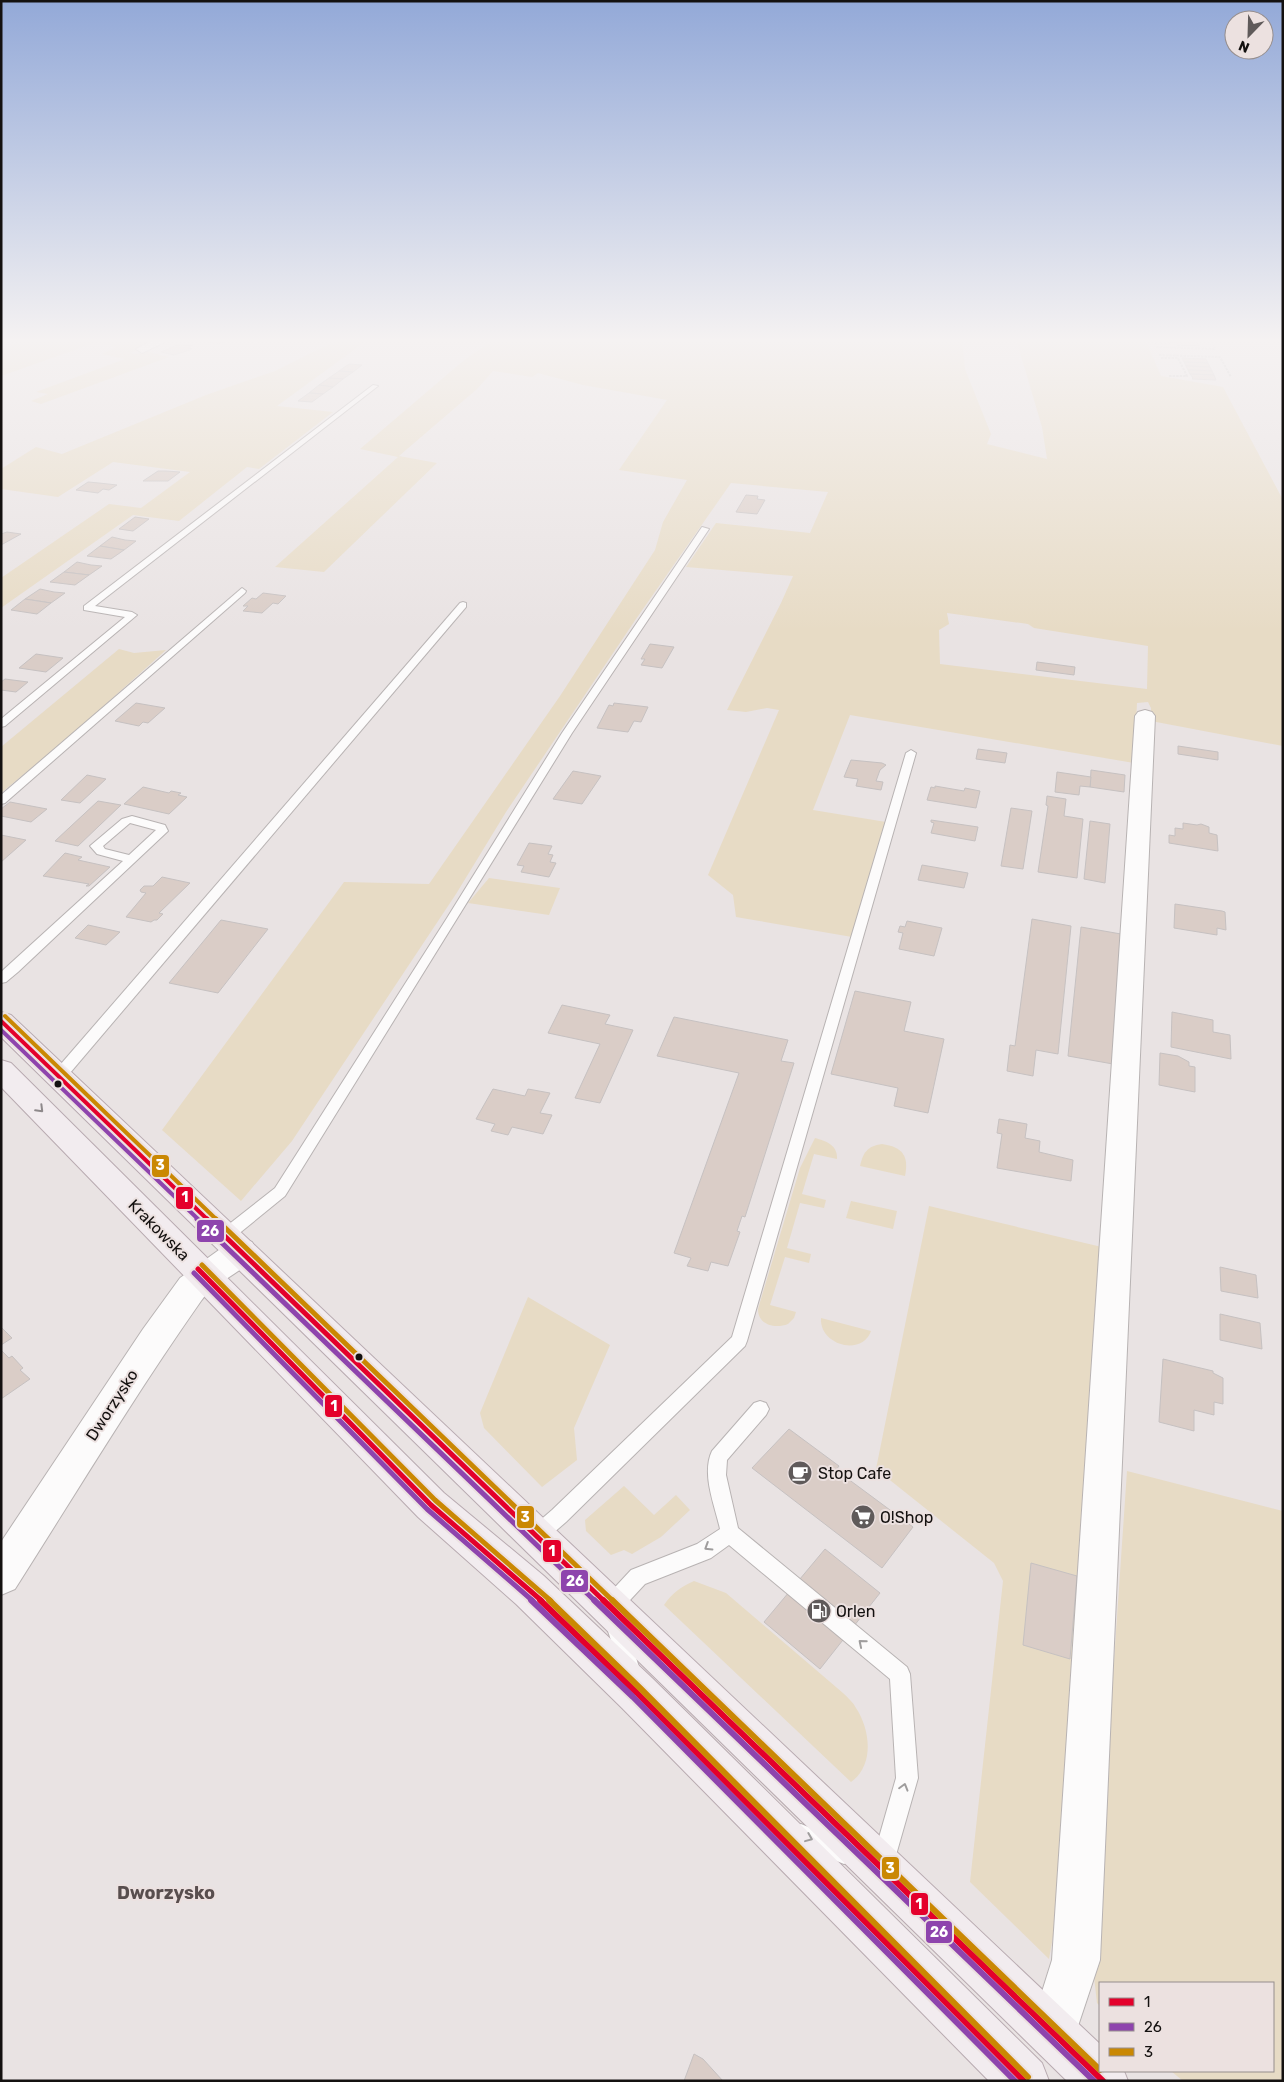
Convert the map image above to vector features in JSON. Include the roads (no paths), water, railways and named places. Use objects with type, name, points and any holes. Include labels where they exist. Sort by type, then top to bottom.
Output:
[{"type":"main road","points":[[1,1021],[1103,2081]]},
{"type":"main road","name":"Krakowska","points":[[1,1070],[431,1505],[530,1590],[638,1694],[1024,2081]]},
{"type":"street","points":[[1053,2033],[1076,1960],[1145,716]]},
{"type":"street","name":"Dworzysko","points":[[1,1576],[155,1339],[192,1287],[206,1276],[233,1243]]},
{"type":"lane","points":[[1,724],[132,616],[87,608],[310,436]]},
{"type":"lane","points":[[233,1243],[280,1192],[453,918],[566,733],[705,530]]},
{"type":"lane","points":[[1,800],[242,591]]},
{"type":"lane","points":[[59,1076],[463,604]]},
{"type":"lane","points":[[537,1536],[560,1516],[739,1341],[911,753]]},
{"type":"lane","points":[[1,979],[132,859],[162,831],[161,827],[132,819],[126,821],[96,846],[101,852],[132,859]]},
{"type":"lane","points":[[760,1409],[718,1457],[717,1475],[730,1533],[900,1674],[907,1778],[882,1868],[763,1820]]},
{"type":"lane","points":[[638,1694],[611,1606],[638,1577],[704,1551],[730,1533]]},
{"type":"place","name":"Stop Cafe","points":[[800,1473]]},
{"type":"place","name":"O!Shop","points":[[863,1517]]},
{"type":"place","name":"Orlen","points":[[819,1611]]},
{"type":"district","name":"Dworzysko","points":[[166,1893]]}]
